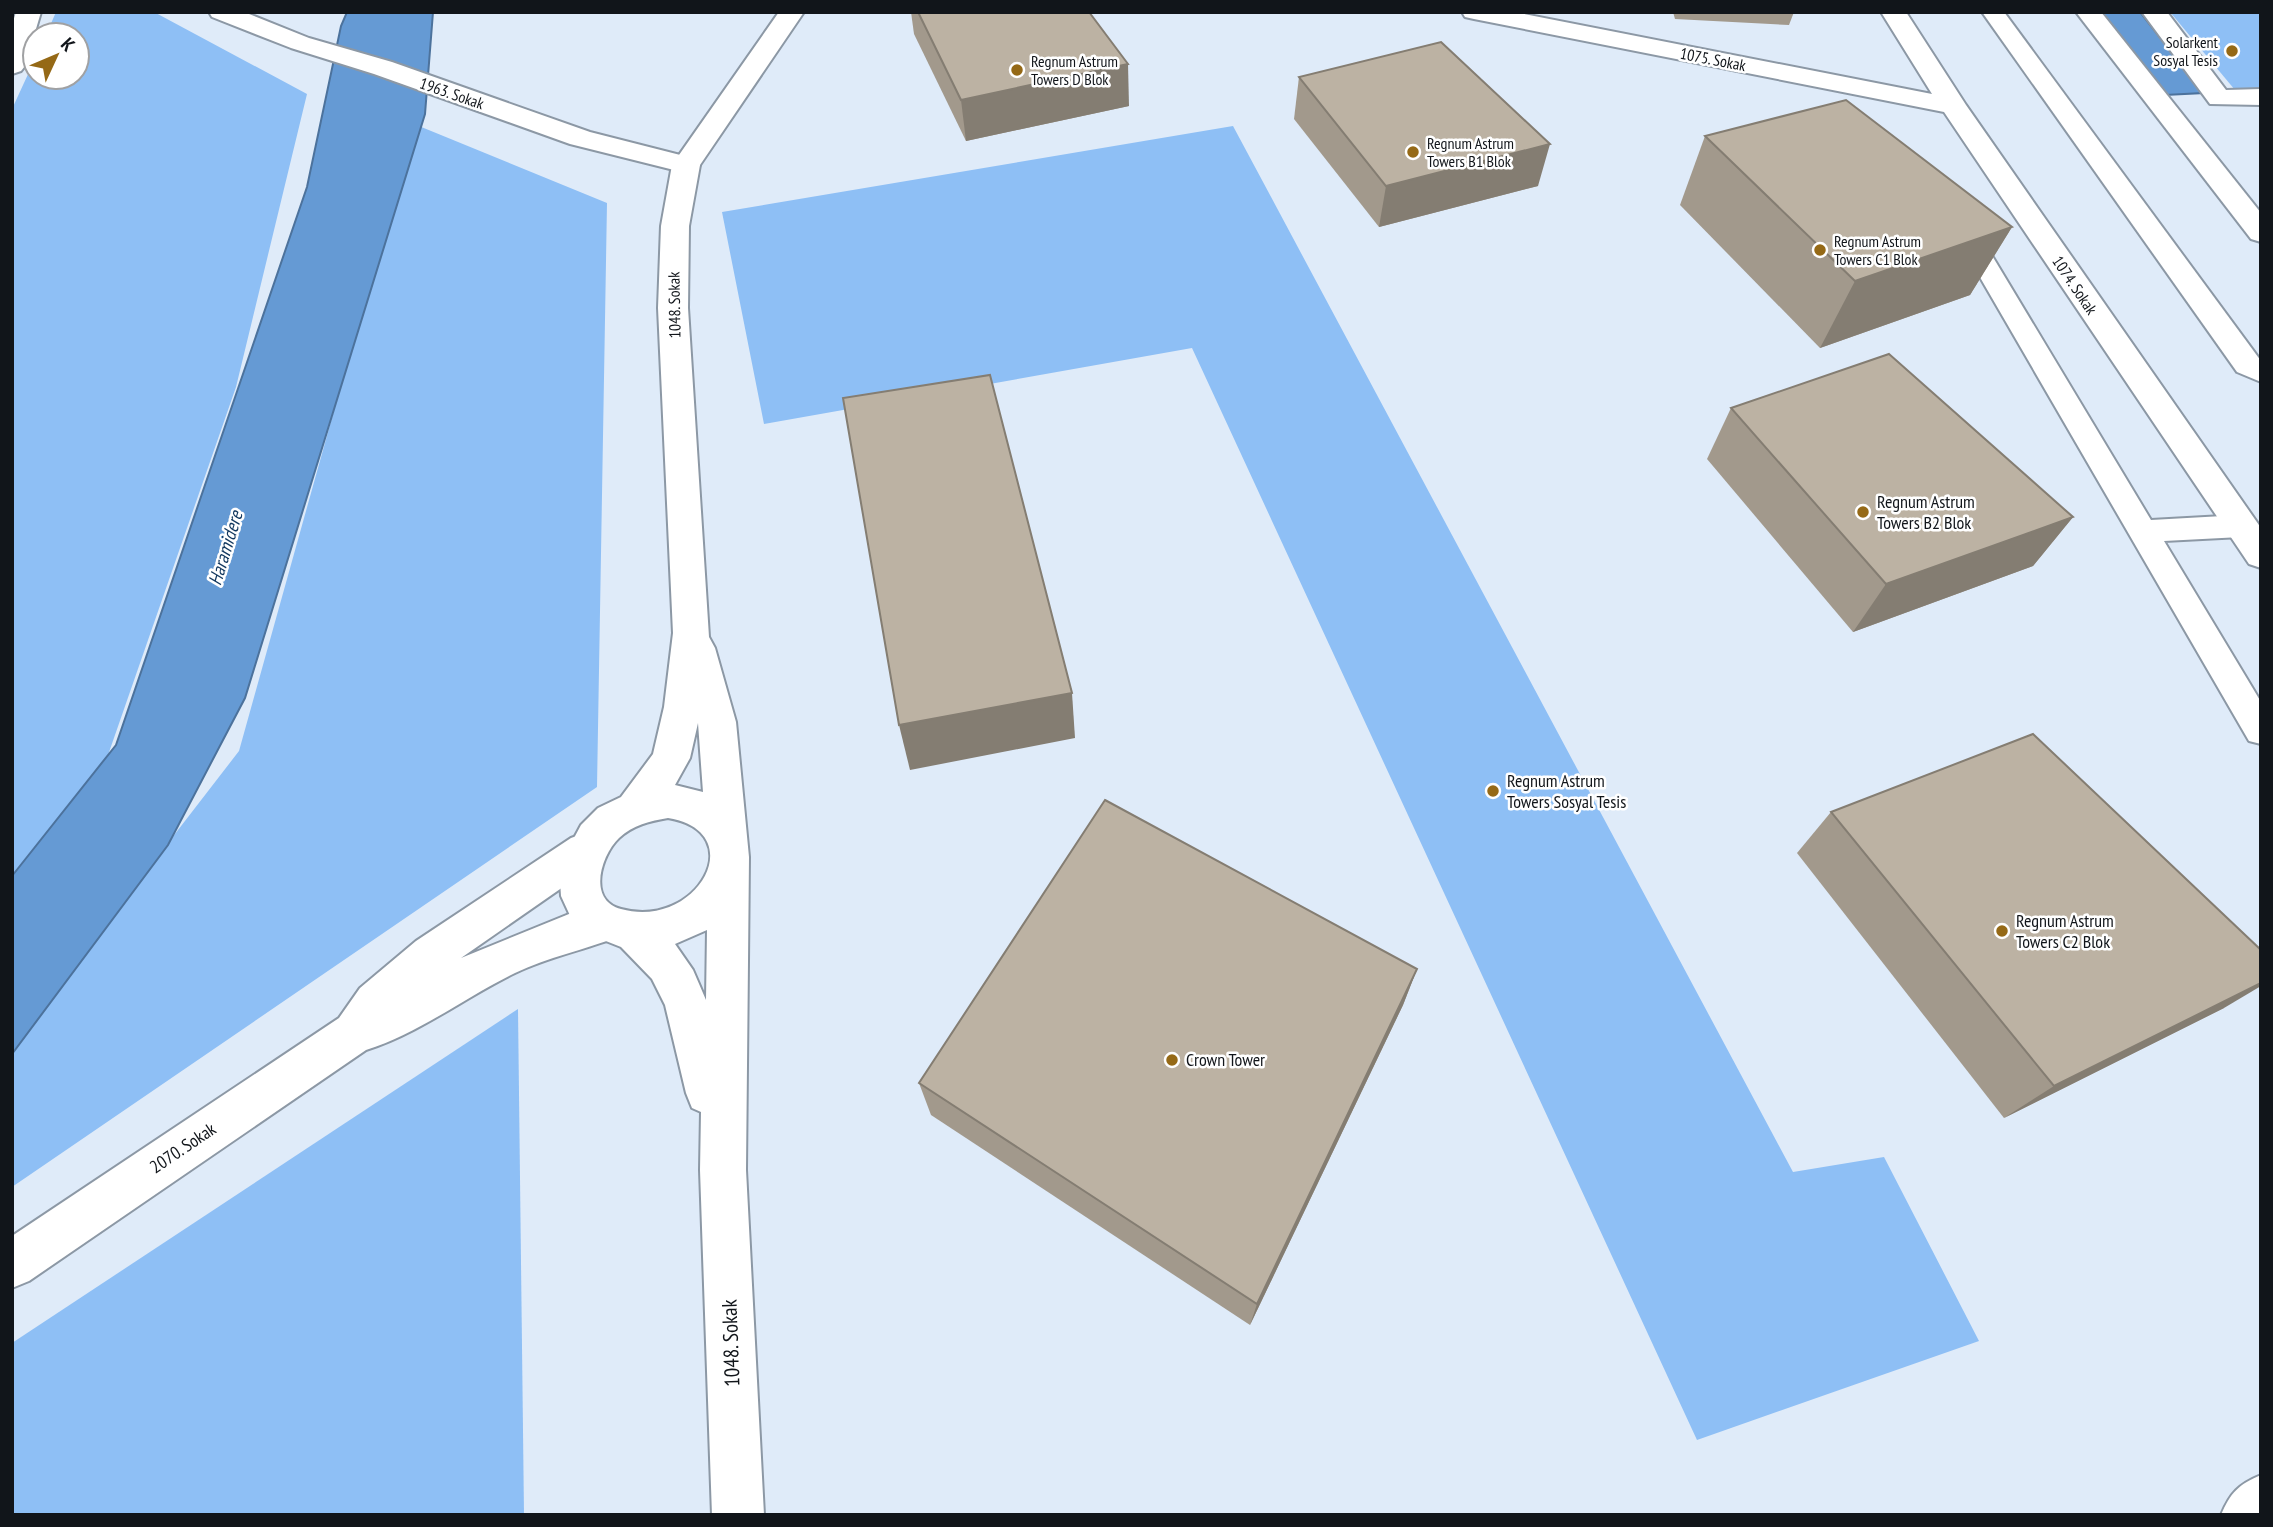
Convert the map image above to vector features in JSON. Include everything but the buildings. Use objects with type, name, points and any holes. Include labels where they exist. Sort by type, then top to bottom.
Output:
[{"type":"main road","points":[[15,53],[29,12]]},
{"type":"main road","name":"1963. Sokak","points":[[221,12],[300,43],[383,68],[580,138],[686,165]]},
{"type":"main road","name":"1048. Sokak","points":[[691,633],[673,308],[675,226],[686,165],[792,12]]},
{"type":"main road","name":"1075. Sokak","points":[[1474,12],[1952,106]]},
{"type":"main road","name":"1074. Sokak","points":[[1893,12],[1952,106],[2261,555]]},
{"type":"main road","points":[[2088,12],[2261,233]]},
{"type":"main road","points":[[2154,12],[2219,98]]},
{"type":"main road","points":[[2162,105],[2219,98],[2261,97]]},
{"type":"main road","points":[[354,1033],[375,1002],[431,955],[585,850],[605,825],[635,807],[654,786],[671,758],[684,707],[691,633]]},
{"type":"main road","points":[[691,633],[706,675],[717,722],[727,853],[730,966],[724,1063],[723,1170]]},
{"type":"main road","points":[[354,1033],[386,1023],[456,982],[504,958],[569,933],[619,928],[671,928],[703,910],[724,883],[727,853],[723,826],[700,807],[668,801],[635,807]]},
{"type":"main road","points":[[585,850],[578,877],[584,903],[619,928],[653,945],[670,968],[694,1019],[723,1170]]},
{"type":"main road","name":"2070. Sokak","points":[[12,1264],[354,1033]]},
{"type":"main road","name":"1048. Sokak","points":[[723,1170],[738,1515]]},
{"type":"main road","points":[[2247,1515],[2261,1501]]},
{"type":"lane","points":[[1993,12],[2247,365],[2261,373]]},
{"type":"lane","points":[[1951,206],[2261,731]]},
{"type":"lane","points":[[2143,531],[2241,527]]},
{"type":"shaded area","points":[[56,12],[154,12],[307,94],[236,387],[99,781],[12,880],[12,109],[21,89],[91,91],[91,21],[52,21]]},
{"type":"shaded area","name":"Solarkent Sosyal Tesis","points":[[2170,12],[2261,12],[2261,89],[2235,90]]},
{"type":"shaded area","points":[[414,124],[607,203],[597,787],[12,1187],[12,1045],[239,751]]},
{"type":"shaded area","name":"Regnum Astrum Towers Sosyal Tesis","points":[[1233,126],[1793,1172],[1884,1157],[1979,1341],[1697,1440],[1192,348],[764,424],[722,212]]},
{"type":"shaded area","points":[[518,1009],[524,1515],[12,1515],[12,1343]]},
{"type":"water","name":"Haramidere","points":[[347,12],[433,12],[425,114],[245,698],[168,845],[12,1054],[12,876],[116,745],[307,187],[341,26]]},
{"type":"water","points":[[2097,12],[2140,12],[2203,93],[2165,95]]},
{"type":"place","name":"Solarkent Sosyal Tesis","points":[[2232,51]]},
{"type":"place","name":"Regnum Astrum Towers D Blok","points":[[1017,70]]},
{"type":"place","name":"Regnum Astrum Towers B1 Blok","points":[[1413,152]]},
{"type":"place","name":"Regnum Astrum Towers C1 Blok","points":[[1820,250]]},
{"type":"place","name":"Regnum Astrum Towers B2 Blok","points":[[1863,512]]},
{"type":"place","name":"Regnum Astrum Towers Sosyal Tesis","points":[[1493,791]]},
{"type":"place","name":"Regnum Astrum Towers C2 Blok","points":[[2002,931]]},
{"type":"place","name":"Crown Tower","points":[[1172,1060]]}]
